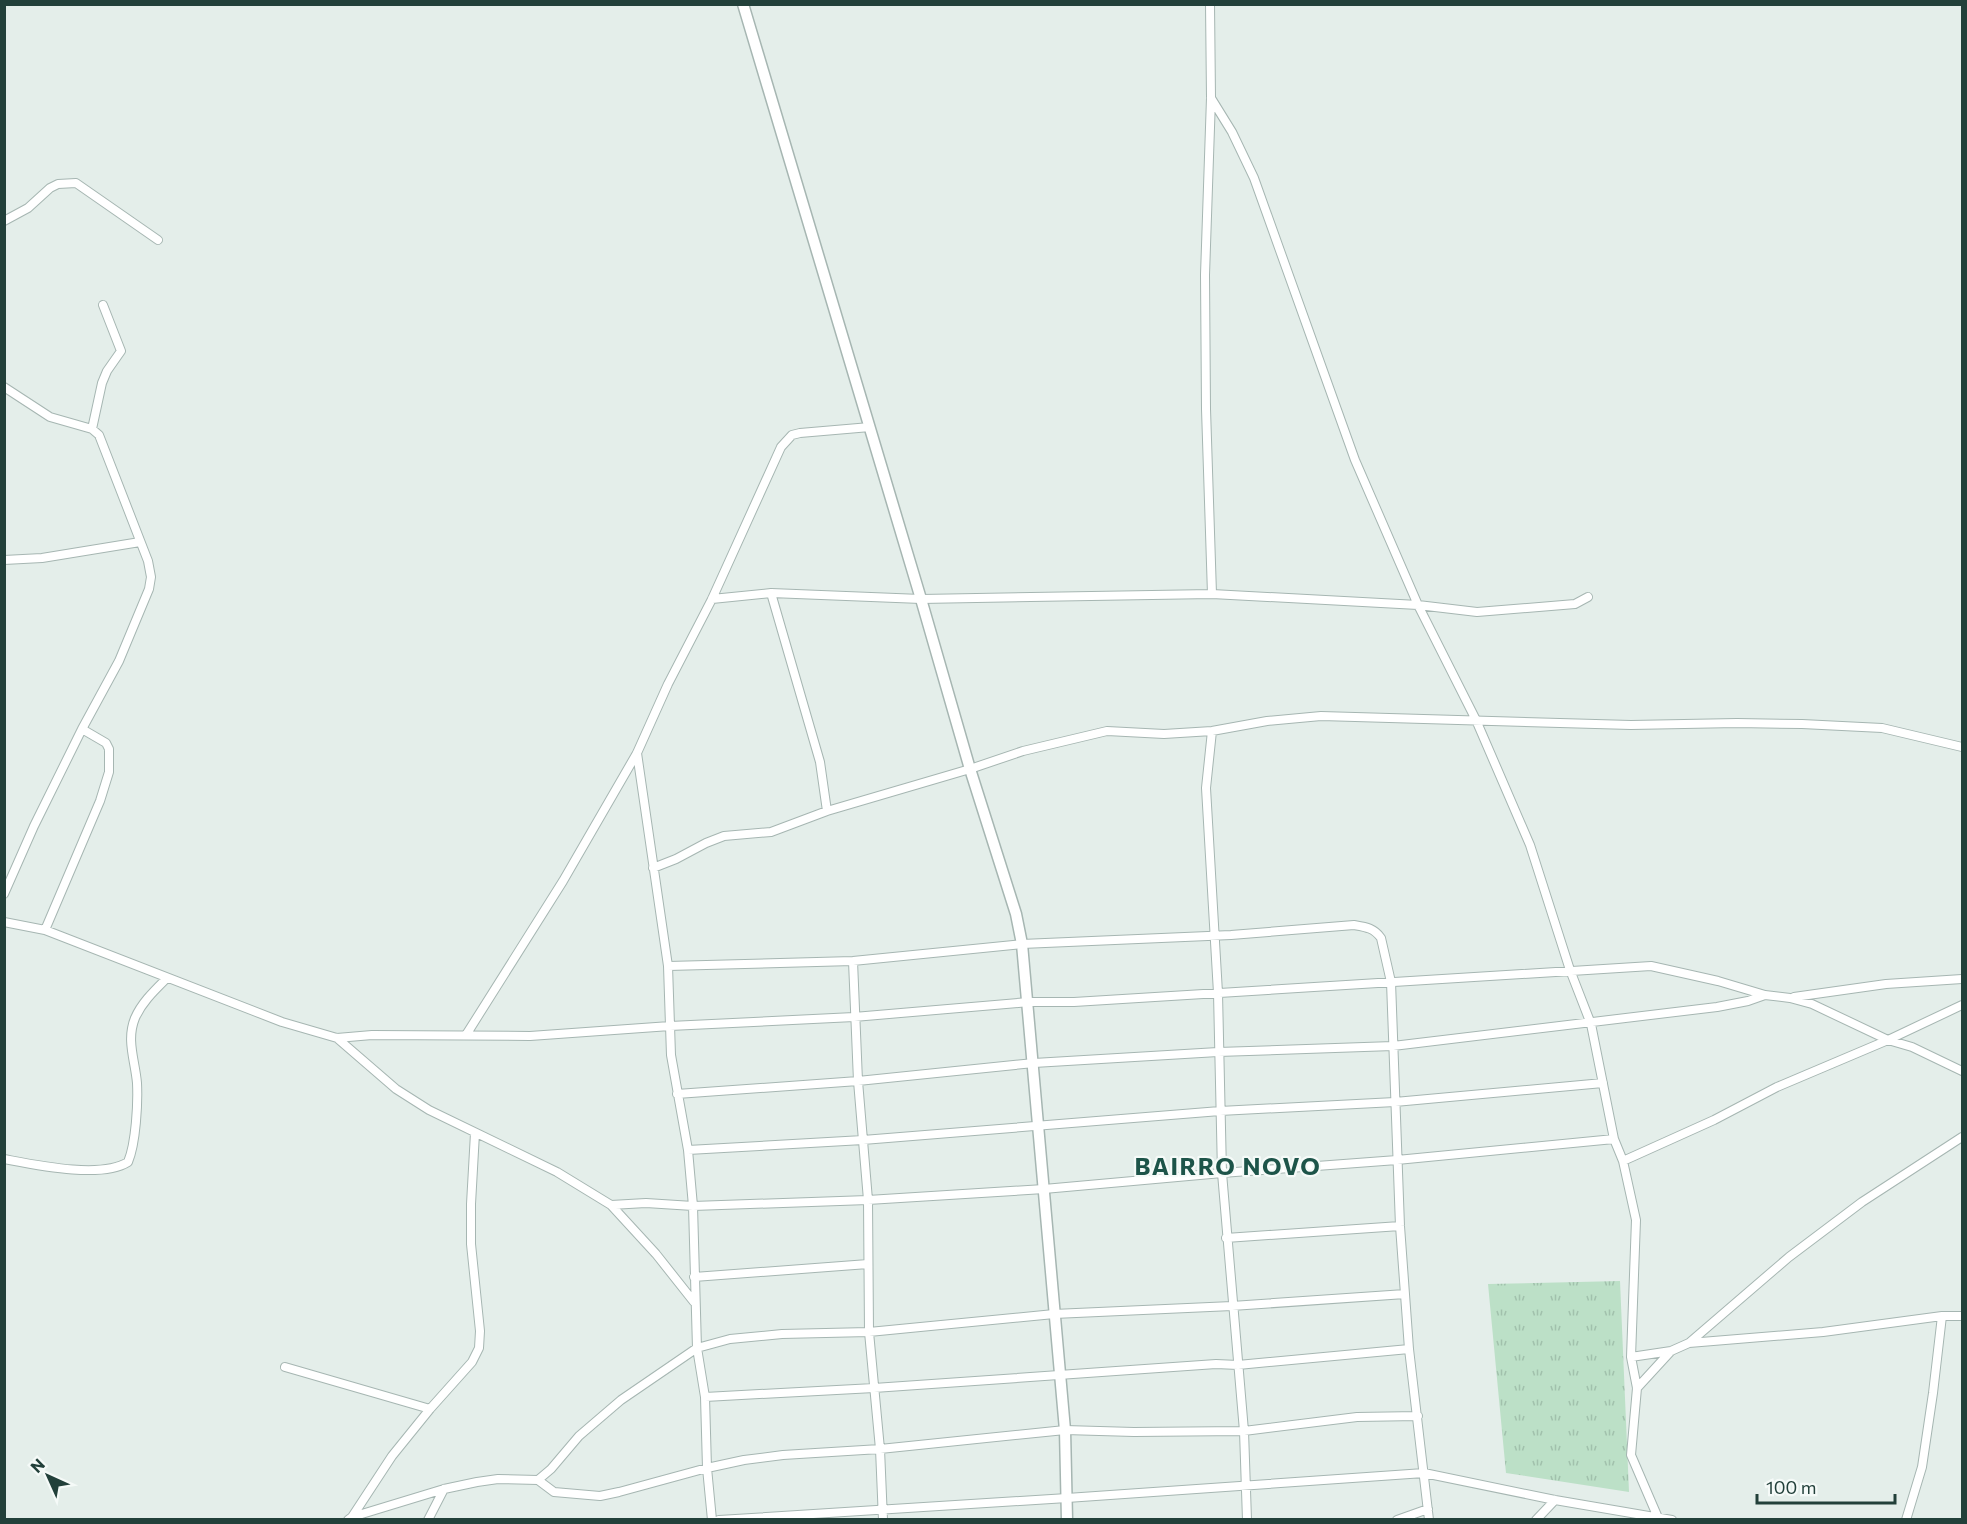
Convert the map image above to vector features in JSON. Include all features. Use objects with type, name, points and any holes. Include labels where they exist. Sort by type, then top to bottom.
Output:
[{"type":"street","points":[[743,4],[970,769],[1016,914],[1029,1002],[1040,1126],[1065,1430],[1067,1520]]},
{"type":"street","points":[[1210,4],[1211,98],[1205,275],[1206,409],[1212,594]]},
{"type":"street","points":[[1211,98],[1232,132],[1254,178],[1355,460],[1419,605],[1476,720],[1530,844],[1570,970],[1591,1024],[1614,1139],[1623,1161],[1636,1220],[1631,1357],[1637,1388],[1631,1455],[1658,1518]]},
{"type":"street","points":[[4,221],[28,208],[50,188],[58,184],[76,183],[158,240]]},
{"type":"street","points":[[93,429],[102,383],[107,371],[121,351],[103,305]]},
{"type":"street","points":[[4,387],[50,417],[93,429],[103,441],[148,561],[151,577],[149,589],[119,661],[33,826],[4,894]]},
{"type":"street","points":[[465,1035],[551,900],[637,753],[668,684],[712,599],[781,447],[792,435],[800,432],[870,427]]},
{"type":"street","points":[[4,560],[42,558],[140,542]]},
{"type":"street","points":[[712,599],[771,593],[921,599],[1212,594],[1419,605],[1477,612],[1575,604],[1588,597]]},
{"type":"street","points":[[771,593],[820,762],[828,811]]},
{"type":"street","points":[[653,868],[724,836],[771,832],[828,811],[1033,748],[1107,731],[1164,734],[1212,731],[1267,721],[1321,716],[1631,725],[1791,724],[1882,728],[1962,747]]},
{"type":"street","points":[[45,930],[100,801],[109,772],[109,749],[106,743],[82,729]]},
{"type":"street","points":[[1212,731],[1206,788],[1218,993],[1222,1173],[1244,1431],[1247,1520]]},
{"type":"street","points":[[637,753],[668,966],[671,1055],[688,1150],[693,1206],[694,1303],[697,1348],[705,1397],[707,1468],[712,1520]]},
{"type":"street","points":[[4,922],[45,930],[282,1022],[337,1038],[372,1035],[530,1036],[854,1017],[1029,1002],[1074,1002],[1651,966],[1718,981],[1765,995],[1812,1004],[1888,1040],[1912,1047],[1962,1071]]},
{"type":"street","points":[[668,966],[853,961],[1022,944],[1215,935],[1354,925],[1369,927],[1381,938],[1391,982],[1404,1294],[1408,1349],[1429,1520]]},
{"type":"street","points":[[853,961],[858,1081],[868,1200],[869,1332],[880,1449],[883,1520]]},
{"type":"street","points":[[4,1159],[45,1167],[95,1170],[119,1168],[128,1162],[134,1140],[137,1084],[130,1035],[136,1017],[148,998],[167,978]]},
{"type":"street","points":[[1790,998],[1886,984],[1962,979]]},
{"type":"street","points":[[677,1094],[858,1081],[1034,1063],[1218,1052],[1393,1046],[1718,1007],[1748,1002],[1765,995]]},
{"type":"street","points":[[1623,1161],[1714,1120],[1777,1087],[1888,1040],[1962,1005]]},
{"type":"street","points":[[337,1038],[396,1089],[429,1110],[557,1172],[611,1205],[656,1254],[694,1303]]},
{"type":"street","points":[[688,1150],[863,1140],[1220,1112],[1395,1102],[1603,1083]]},
{"type":"street","points":[[350,1518],[392,1456],[472,1362],[479,1348],[480,1331],[471,1244],[475,1133]]},
{"type":"street","points":[[1631,1357],[1671,1351],[1689,1343],[1790,1257],[1862,1202],[1962,1137]]},
{"type":"street","points":[[611,1205],[646,1203],[693,1206],[868,1200],[1044,1189],[1397,1160],[1614,1139]]},
{"type":"street","points":[[1226,1238],[1400,1226]]},
{"type":"street","points":[[694,1277],[868,1264]]},
{"type":"street","points":[[538,1480],[600,1416],[697,1348],[730,1339],[782,1334],[869,1332],[1054,1314],[1232,1306],[1404,1294]]},
{"type":"street","points":[[1689,1343],[1823,1332],[1942,1316],[1962,1316]]},
{"type":"street","points":[[1906,1520],[1922,1467],[1942,1316]]},
{"type":"street","points":[[705,1397],[874,1388],[1216,1364],[1238,1365],[1408,1349]]},
{"type":"street","points":[[1637,1388],[1671,1351]]},
{"type":"street","points":[[285,1367],[430,1409]]},
{"type":"street","points":[[350,1518],[444,1489],[498,1479],[538,1480],[554,1492],[600,1496],[707,1468],[783,1455],[880,1449],[1065,1430],[1244,1431],[1357,1417],[1418,1416]]},
{"type":"street","points":[[719,1520],[1424,1473],[1555,1500],[1672,1520]]},
{"type":"street","points":[[428,1520],[444,1489]]},
{"type":"street","points":[[1536,1520],[1555,1500]]},
{"type":"street","points":[[1397,1520],[1428,1509]]},
{"type":"green space","points":[[1620,1281],[1629,1492],[1506,1473],[1488,1284]]},
{"type":"district","name":"BAIRRO NOVO","points":[[1228,1165]]}]
